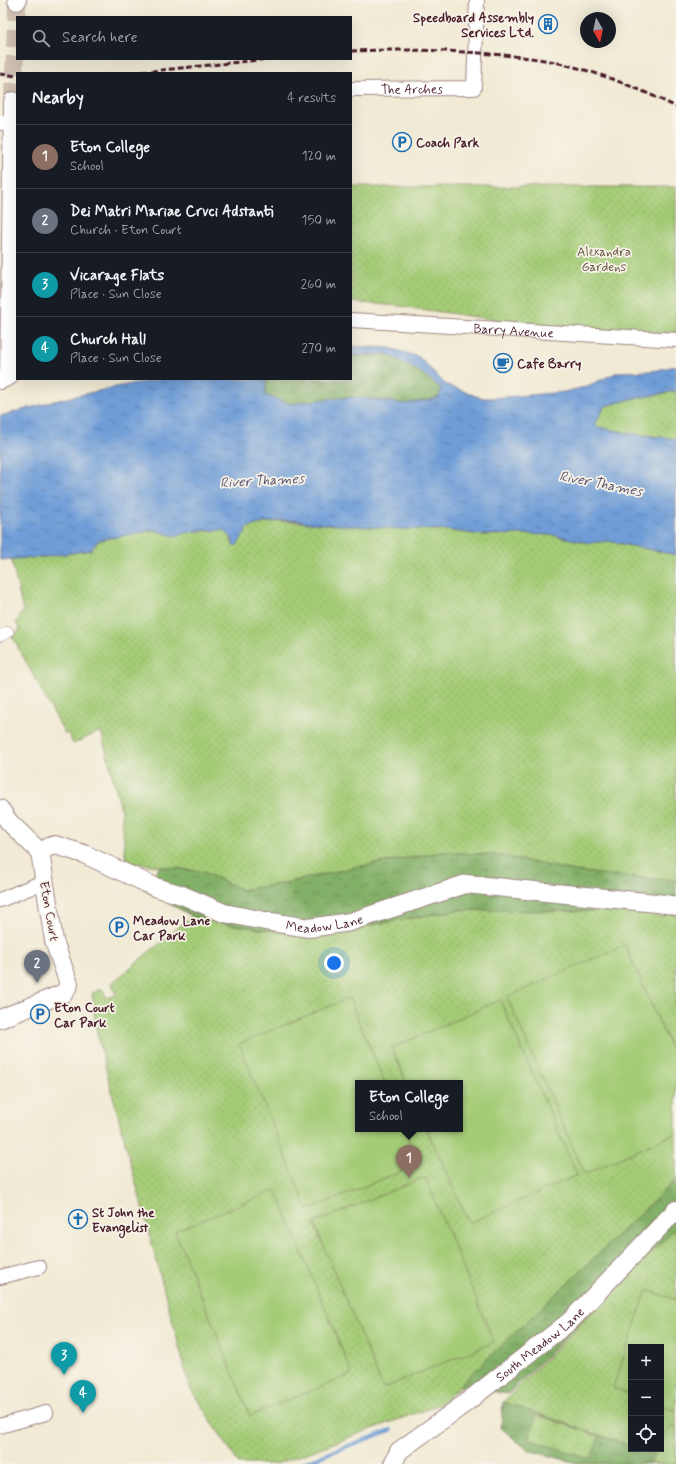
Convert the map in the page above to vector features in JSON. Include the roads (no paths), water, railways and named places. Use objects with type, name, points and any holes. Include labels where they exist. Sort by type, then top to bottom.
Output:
[{"type":"street","name":"The Arches","points":[[352,89],[474,88],[477,0]]},
{"type":"street","points":[[9,376],[6,124],[13,101]]},
{"type":"street","name":"Barry Avenue","points":[[352,320],[676,340]]},
{"type":"street","points":[[0,809],[9,822],[40,852]]},
{"type":"street","name":"Meadow Lane","points":[[40,852],[55,845],[84,854],[155,887],[182,895],[224,913],[310,928],[350,922],[466,884],[676,906]]},
{"type":"street","name":"Eton Court","points":[[0,1019],[64,992],[69,984],[54,942],[40,852]]},
{"type":"street","points":[[0,900],[36,885],[45,883]]},
{"type":"street","name":"South Meadow Lane","points":[[393,1464],[399,1451],[463,1405],[570,1321],[676,1210]]},
{"type":"street","points":[[0,1277],[39,1267]]},
{"type":"street","points":[[0,1426],[46,1413]]},
{"type":"water","name":"River Thames","points":[[352,346],[390,348],[419,357],[445,384],[481,398],[564,392],[585,387],[618,372],[652,371],[676,366],[676,391],[631,399],[605,406],[594,426],[627,433],[676,439],[676,555],[608,541],[589,543],[554,535],[482,535],[446,530],[402,529],[308,523],[285,520],[269,522],[246,528],[246,531],[237,545],[233,546],[232,539],[223,530],[193,531],[174,536],[155,530],[99,540],[91,550],[43,557],[0,560],[0,416],[58,400],[120,386],[157,380],[266,380],[265,395],[290,404],[326,399],[357,397],[403,404],[430,400],[439,397],[441,388],[419,371],[387,354],[352,356]]},
{"type":"waterway","points":[[300,1464],[391,1430]]},
{"type":"tunnel","points":[[16,16],[17,1]]},
{"type":"tunnel","points":[[13,101],[16,26]]},
{"type":"railway","points":[[352,51],[446,51],[526,57],[563,64],[606,77],[635,88],[676,107]]},
{"type":"railway","points":[[143,72],[258,60]]},
{"type":"railway","points":[[0,74],[16,76]]},
{"type":"place","name":"Speedboard Assembly Services Ltd.","points":[[548,24]]},
{"type":"place","name":"Coach Park","points":[[402,142]]},
{"type":"place","name":"Cafe Barry","points":[[503,363]]},
{"type":"place","name":"Meadow Lane Car Park","points":[[119,927]]},
{"type":"place","name":"Dei Matri Mariae Crvci Adstanti","points":[[37,983]]},
{"type":"place","name":"Eton Court Car Park","points":[[40,1014]]},
{"type":"place","name":"Eton College","points":[[409,1178]]},
{"type":"place","name":"St John the Evangelist","points":[[78,1219]]},
{"type":"place","name":"Vicarage Flats","points":[[64,1375]]},
{"type":"place","name":"Church Hall","points":[[83,1413]]},
{"type":"park label","name":"Alexandra Gardens","points":[[604,258]]}]
